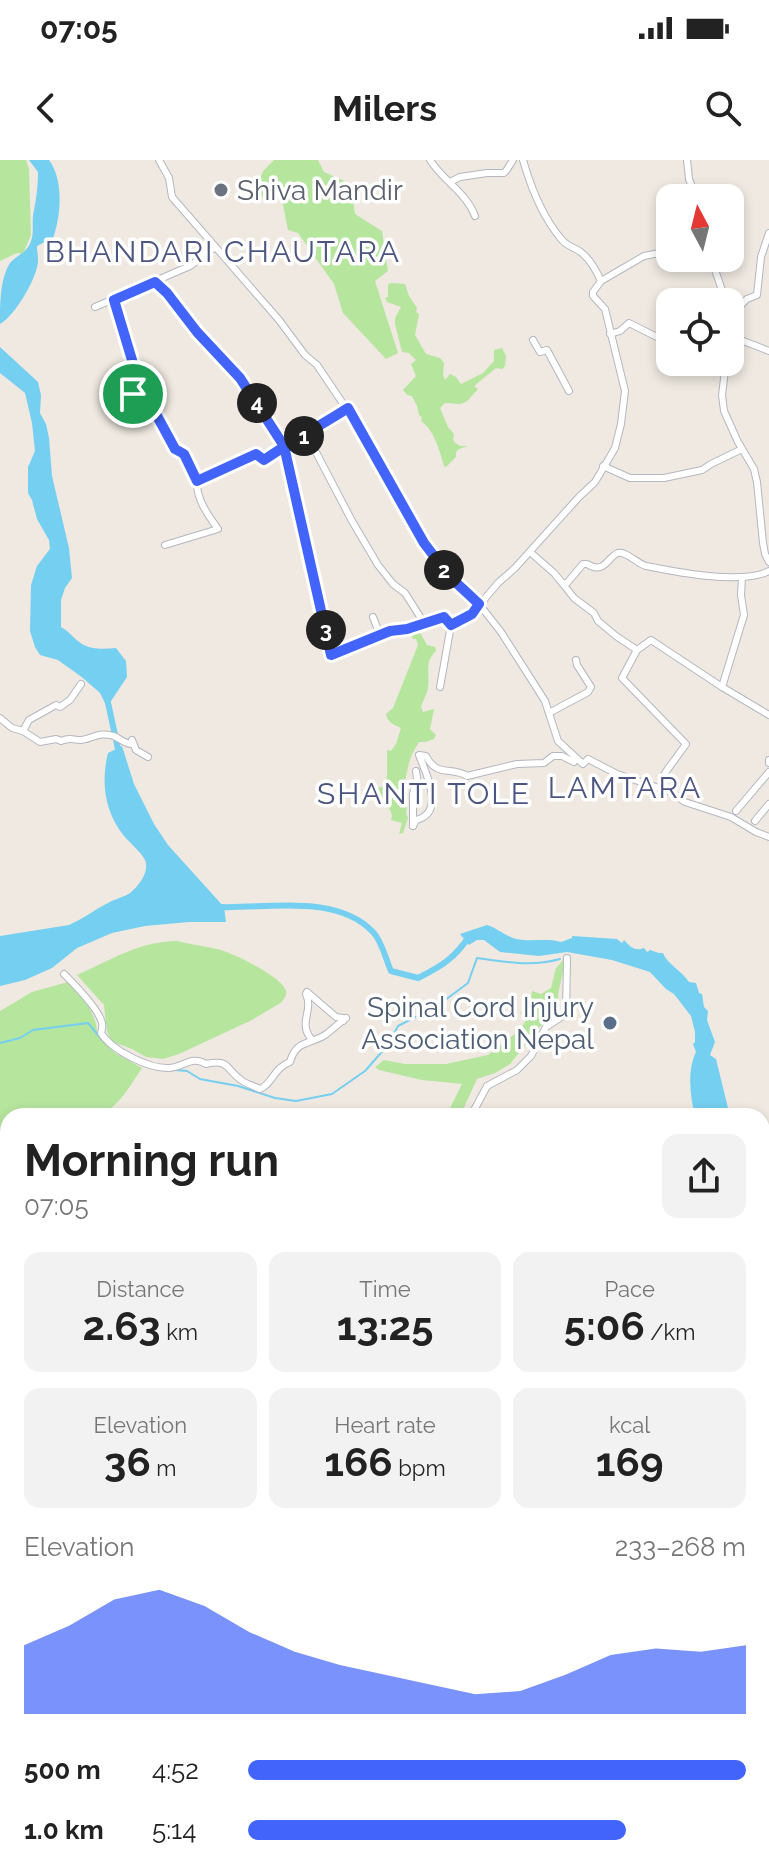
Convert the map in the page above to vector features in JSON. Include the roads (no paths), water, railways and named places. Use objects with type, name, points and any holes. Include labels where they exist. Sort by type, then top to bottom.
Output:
[{"type":"street","points":[[159,160],[169,178],[172,197],[279,320],[305,355],[317,365],[348,408],[424,543],[450,577],[479,604],[501,632],[540,692],[558,741],[583,764]]},
{"type":"street","points":[[430,160],[438,172],[466,198],[475,216]]},
{"type":"street","points":[[450,182],[460,177],[504,173],[513,160]]},
{"type":"street","points":[[523,160],[530,184],[551,224],[562,240],[585,256],[601,281]]},
{"type":"street","points":[[687,160],[691,184]]},
{"type":"street","points":[[744,300],[757,295],[761,257],[769,233]]},
{"type":"street","points":[[95,307],[190,266],[215,247]]},
{"type":"street","points":[[451,625],[472,614],[595,482],[615,448],[625,391],[605,309],[593,292],[601,281],[644,256],[656,254]]},
{"type":"street","points":[[155,282],[240,378],[284,446],[331,655],[390,631],[444,617],[451,625]]},
{"type":"street","points":[[114,300],[132,360],[133,394],[143,390],[175,449],[184,454],[197,481],[196,487],[205,510],[218,529],[165,545]]},
{"type":"street","points":[[610,334],[620,331],[629,323],[656,336]]},
{"type":"street","points":[[533,340],[540,352],[547,350],[569,391]]},
{"type":"street","points":[[744,344],[769,351]]},
{"type":"street","points":[[724,376],[724,411],[754,469],[763,543],[769,562]]},
{"type":"street","points":[[197,481],[256,454],[264,460],[348,408]]},
{"type":"street","points":[[307,435],[378,565],[405,593],[424,623]]},
{"type":"street","points":[[603,466],[630,478],[664,478],[702,470],[742,449]]},
{"type":"street","points":[[530,552],[554,573],[574,598],[594,613],[598,621],[637,650]]},
{"type":"street","points":[[563,584],[583,564],[601,567],[618,553],[643,565],[695,574],[742,577],[769,571]]},
{"type":"street","points":[[722,687],[744,615],[742,577]]},
{"type":"street","points":[[373,617],[380,635]]},
{"type":"street","points":[[440,687],[451,625]]},
{"type":"street","points":[[665,773],[686,744],[622,678],[637,650],[651,640],[769,715]]},
{"type":"street","points":[[549,713],[588,692],[591,687],[576,660]]},
{"type":"street","points":[[23,731],[29,720],[70,700],[81,684]]},
{"type":"street","points":[[0,718],[12,728]]},
{"type":"street","points":[[0,727],[23,731],[40,742],[71,738],[80,740],[97,735],[112,736],[127,745],[132,740],[136,750],[148,757]]},
{"type":"street","points":[[416,771],[413,826],[416,820],[424,819],[429,814],[432,799],[430,781],[419,755],[426,756],[435,768],[459,771],[467,776],[517,764],[544,763],[553,756],[562,756],[576,764],[583,764],[588,759],[617,774],[671,792],[685,802],[731,817],[769,837]]},
{"type":"street","points":[[736,811],[769,772]]},
{"type":"street","points":[[755,821],[769,804]]},
{"type":"street","points":[[475,1108],[487,1086],[517,1070],[531,1056],[546,1027],[566,1014],[567,958]]},
{"type":"street","points":[[64,974],[84,995],[101,1020],[101,1033],[106,1042],[143,1062],[158,1066],[169,1068],[199,1059],[206,1064],[218,1061],[224,1063],[241,1081],[260,1089],[265,1087],[281,1065],[290,1062],[293,1051],[325,1035],[344,1019],[336,1017],[307,992],[305,1032],[312,1040]]},
{"type":"water","points":[[29,160],[49,160],[54,168],[60,198],[58,219],[53,238],[37,246],[37,266],[25,295],[0,324],[4,276],[10,263],[27,248],[32,238],[38,172]]},
{"type":"water","points":[[0,347],[38,382],[41,395],[40,413],[49,438],[52,476],[69,548],[72,578],[61,600],[61,627],[86,646],[116,648],[126,661],[127,677],[106,705],[100,693],[83,678],[58,660],[40,655],[30,631],[31,585],[37,566],[50,549],[28,493],[28,467],[35,451],[25,393],[0,373]]},
{"type":"water","points":[[122,746],[134,784],[154,824],[168,845],[224,907],[226,922],[145,926],[112,933],[77,948],[52,968],[25,980],[0,986],[0,936],[69,925],[130,893],[143,878],[145,860],[117,826],[106,796],[108,753]]},
{"type":"water","points":[[487,925],[516,939],[561,942],[572,936],[617,939],[622,943],[624,940],[635,949],[663,953],[689,982],[696,983],[702,994],[715,1042],[710,1055],[716,1059],[728,1108],[694,1108],[690,1083],[696,1052],[691,1016],[674,994],[650,972],[612,960],[567,952],[539,956],[500,952],[484,940],[469,945],[460,934]]},
{"type":"waterway","points":[[107,698],[118,757]]},
{"type":"waterway","points":[[219,907],[300,906],[340,912],[358,920],[373,932],[391,971],[418,978],[447,961],[470,935]]},
{"type":"waterway","points":[[176,1070],[275,1098],[296,1101],[332,1094],[365,1071],[387,1046],[398,1026],[437,1006],[468,983],[477,958],[529,963],[560,959]]},
{"type":"waterway","points":[[0,1043],[20,1038],[33,1030],[88,1023],[104,1042]]},
{"type":"place","name":"Shiva Mandir","points":[[221,190]]},
{"type":"place","name":"Spinal Cord Injury Association Nepal","points":[[610,1023]]},
{"type":"district","name":"BHANDARI CHAUTARA","points":[[223,251]]},
{"type":"district","name":"LAMTARA","points":[[625,787]]},
{"type":"district","name":"SHANTI TOLE","points":[[424,793]]}]
